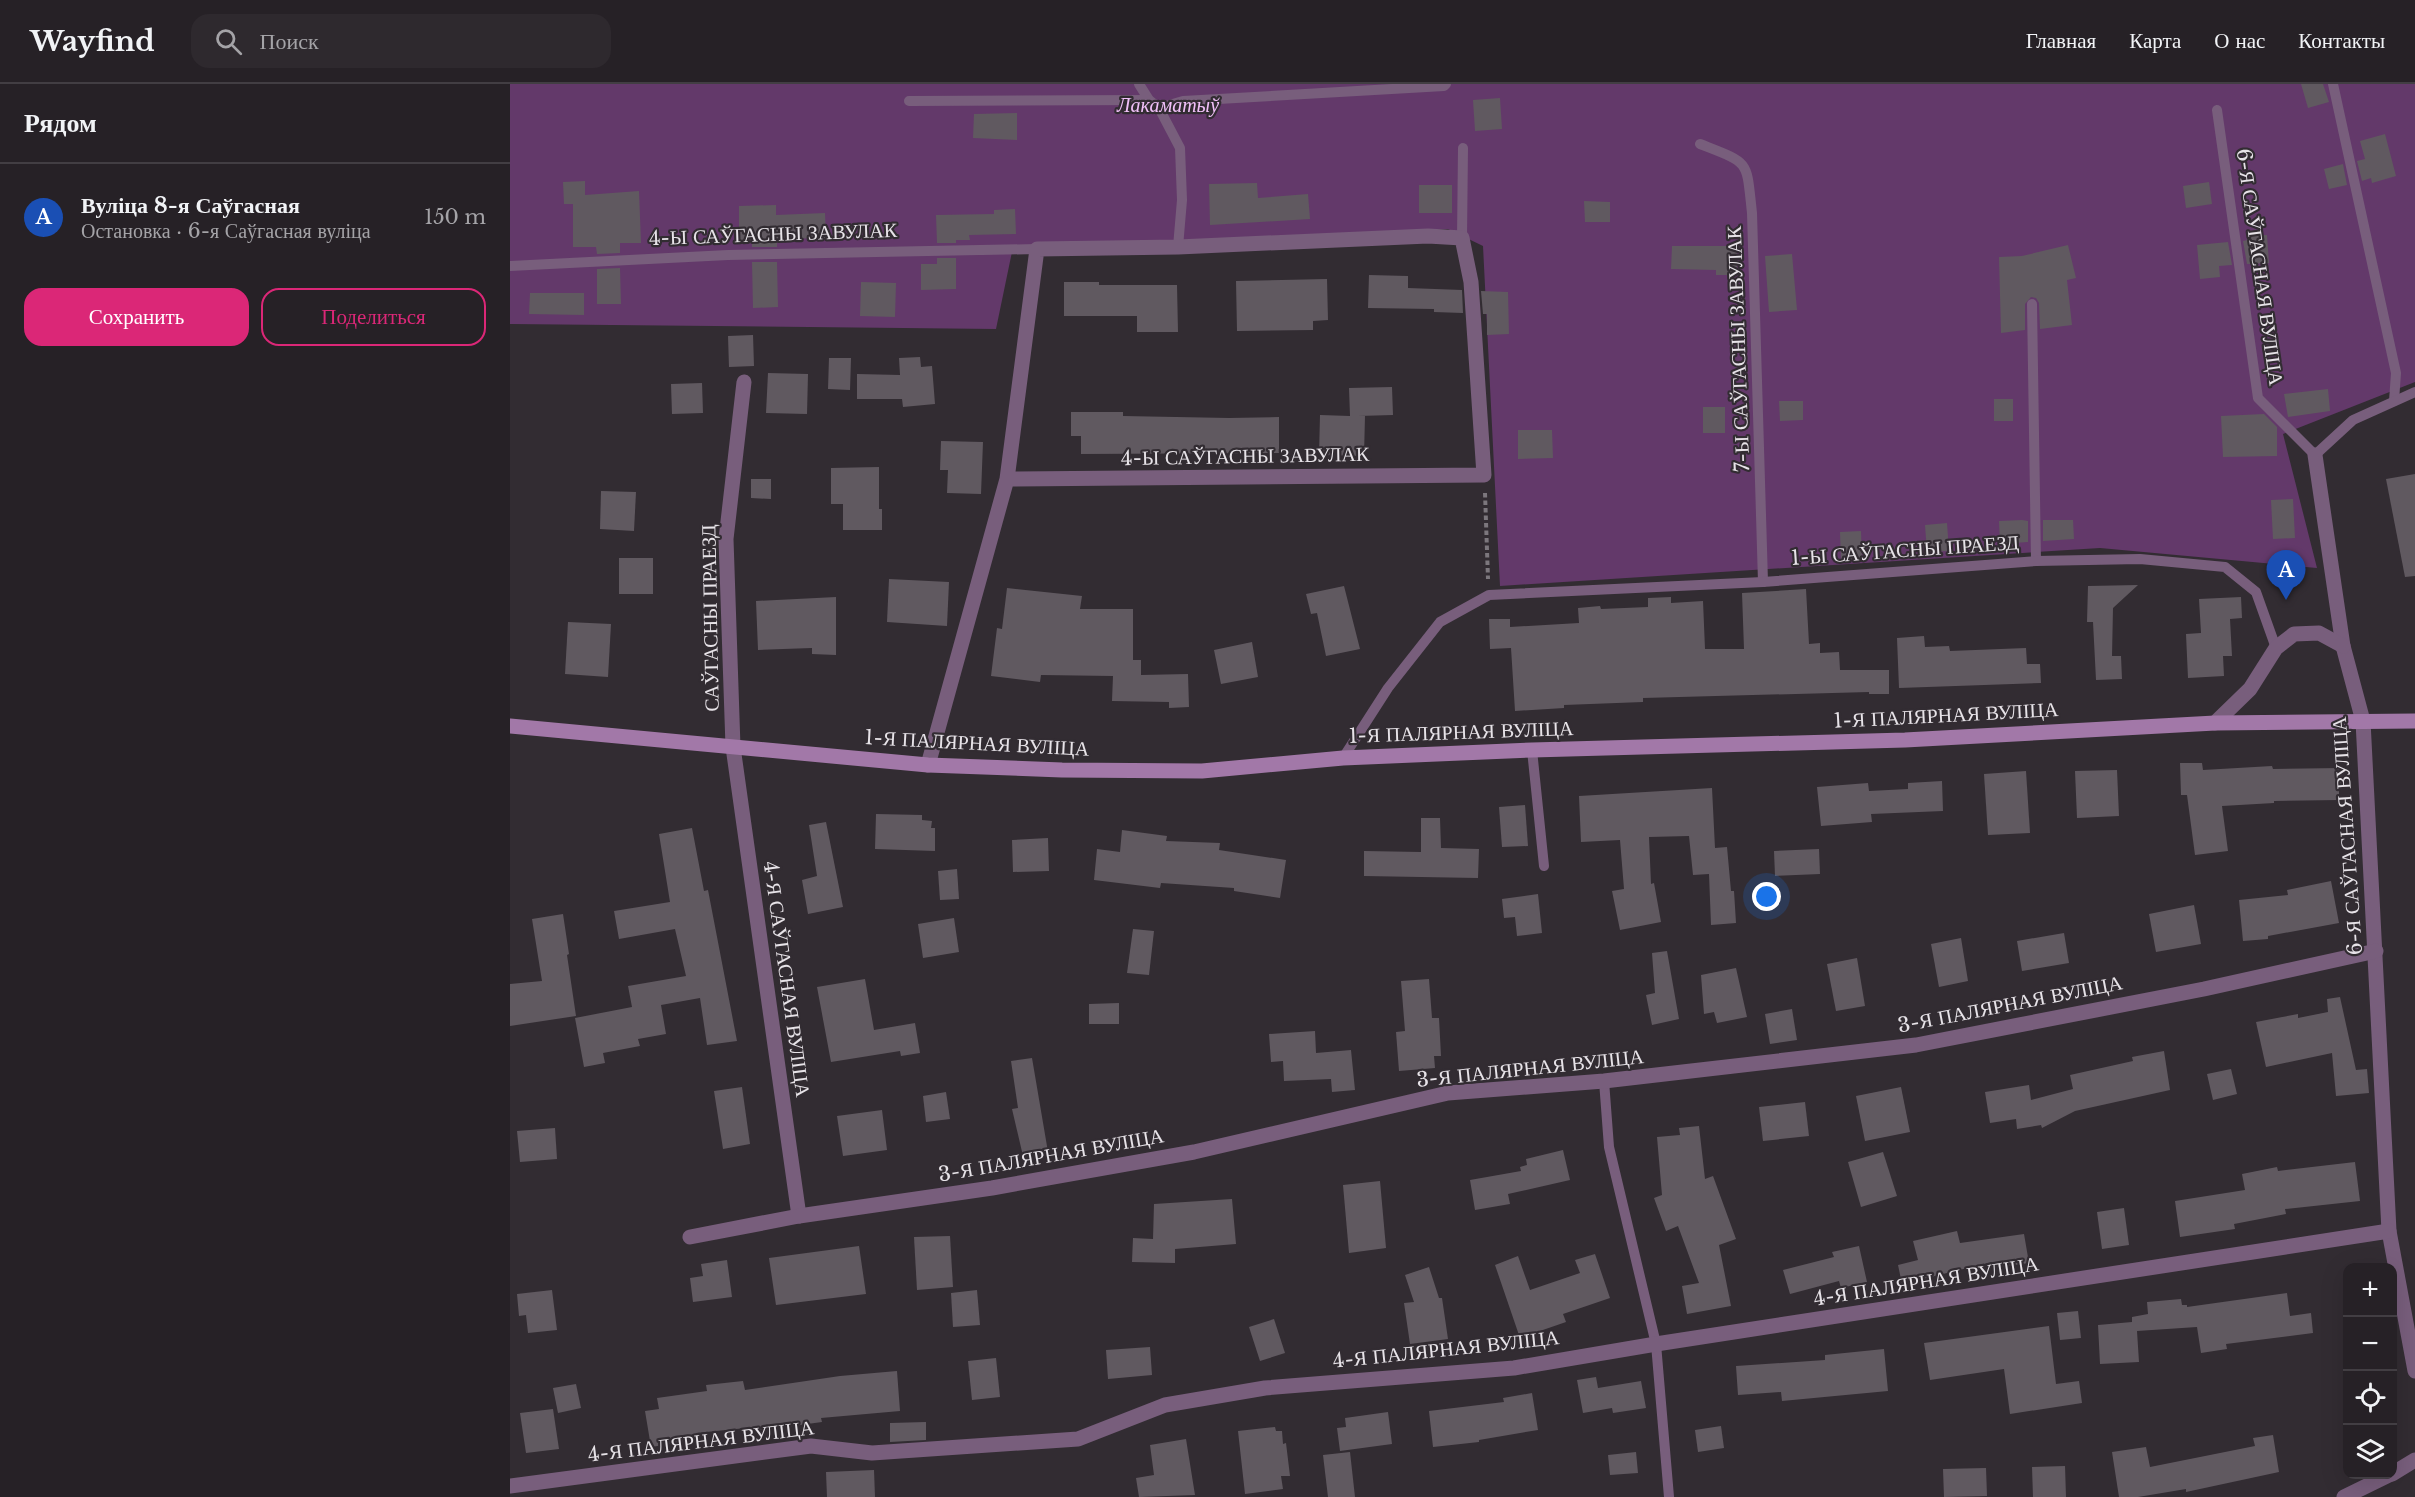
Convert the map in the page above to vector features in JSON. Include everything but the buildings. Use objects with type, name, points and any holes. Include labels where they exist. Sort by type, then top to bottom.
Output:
[{"type":"street","name":"4-Ы САЎГАСНЫ ЗАВУЛАК","points":[[1037,249],[1178,247],[1428,236],[1462,238]]},
{"type":"street","points":[[1462,238],[1471,282],[1484,475]]},
{"type":"street","points":[[928,765],[1007,479],[1037,249]]},
{"type":"street","name":"САЎГАСНЫ ПРАЕЗД","points":[[733,747],[726,538],[744,382]]},
{"type":"street","name":"6-Я САЎГАСНАЯ ВУЛІЦА","points":[[2315,455],[2343,646],[2363,721],[2389,1232],[2415,1371]]},
{"type":"street","name":"4-Ы САЎГАСНЫ ЗАВУЛАК","points":[[1007,479],[1484,475]]},
{"type":"street","points":[[2215,723],[2250,689],[2276,648],[2294,634],[2319,633],[2343,646]]},
{"type":"street","name":"1-Я ПАЛЯРНАЯ ВУЛІЦА","points":[[510,726],[928,765],[1062,770],[1202,771],[1342,758],[1532,750],[1905,740],[2215,723],[2415,721]]},
{"type":"street","name":"4-Я САЎГАСНАЯ ВУЛІЦА","points":[[733,747],[799,1216]]},
{"type":"street","name":"3-Я ПАЛЯРНАЯ ВУЛІЦА","points":[[690,1238],[799,1216],[992,1188],[1194,1152],[1448,1094],[1604,1080],[1916,1045],[2204,989],[2376,951]]},
{"type":"street","name":"4-Я ПАЛЯРНАЯ ВУЛІЦА","points":[[510,1486],[811,1446],[872,1453],[1078,1439],[1165,1405],[1265,1388],[1514,1368],[1656,1344],[2389,1232]]},
{"type":"street","points":[[2397,1471],[2415,1460]]},
{"type":"street","points":[[2344,1497],[2382,1479]]},
{"type":"lane","points":[[1139,84],[1149,100],[1159,108],[1180,147],[1182,200],[1178,247]]},
{"type":"lane","points":[[1159,108],[1183,101],[1446,84]]},
{"type":"lane","points":[[2333,84],[2396,373],[2394,401]]},
{"type":"lane","points":[[909,100],[1149,100]]},
{"type":"lane","name":"6-Я САЎГАСНАЯ ВУЛІЦА","points":[[2217,110],[2258,398],[2315,455]]},
{"type":"lane","name":"7-Ы САЎГАСНЫ ЗАВУЛАК","points":[[1701,144],[1739,160],[1747,170],[1752,213],[1763,582]]},
{"type":"lane","points":[[1462,238],[1463,147]]},
{"type":"lane","name":"4-Ы САЎГАСНЫ ЗАВУЛАК","points":[[510,266],[728,255],[1037,249]]},
{"type":"lane","points":[[2032,304],[2036,561]]},
{"type":"lane","points":[[2315,455],[2353,420],[2415,392]]},
{"type":"lane","name":"1-Ы САЎГАСНЫ ПРАЕЗД","points":[[1342,758],[1388,688],[1440,622],[1489,595],[1763,582],[2036,561],[2140,559],[2225,567],[2256,592],[2276,648]]},
{"type":"lane","points":[[1532,750],[1544,866]]},
{"type":"lane","points":[[1604,1080],[1609,1147],[1656,1344],[1670,1497]]},
{"type":"path","points":[[1484,475],[1489,595]]},
{"type":"green space","name":"Лакаматыў","points":[[510,84],[2415,84],[2415,382],[2283,434],[2317,568],[2100,548],[1500,586],[1483,246],[1448,229],[1013,247],[996,329],[510,324]]},
{"type":"place","name":"Вуліца 8-я Саўгасная","points":[[2286,600]]}]
